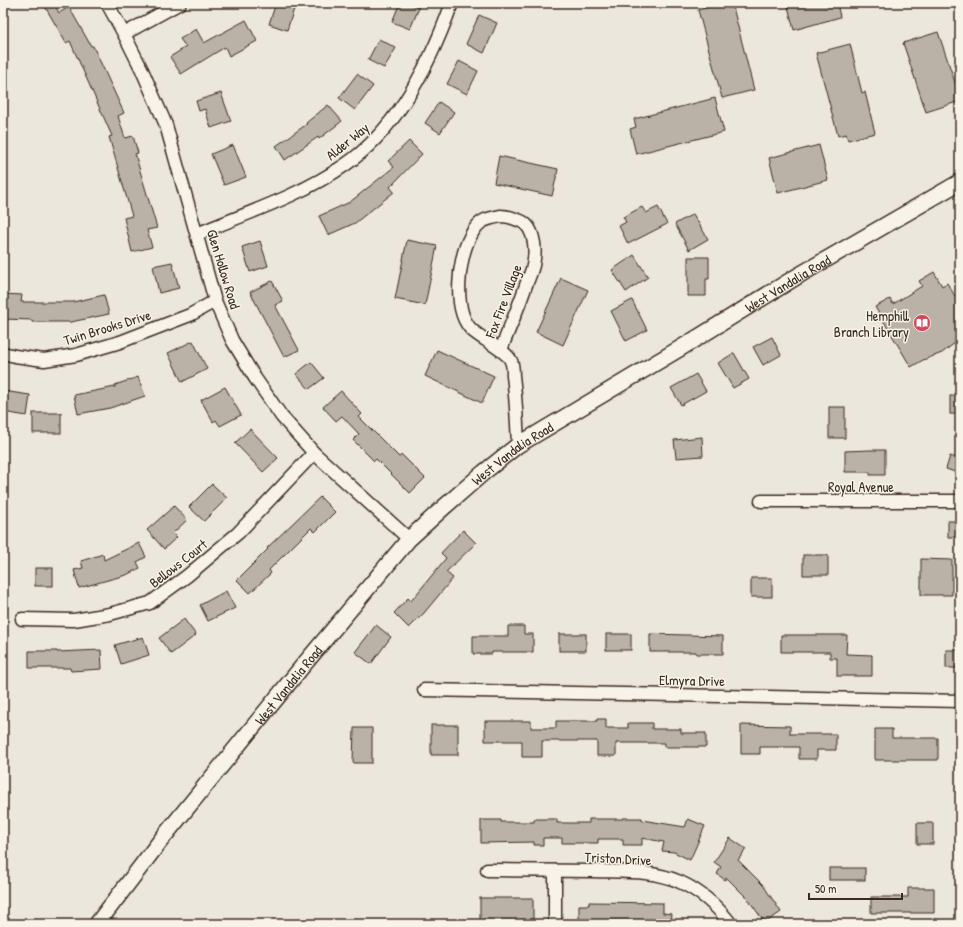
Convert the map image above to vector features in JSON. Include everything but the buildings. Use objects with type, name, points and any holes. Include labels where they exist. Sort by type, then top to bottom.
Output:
[{"type":"main road","name":"West Vandalia Road","points":[[97,924],[161,840],[301,668],[409,539],[448,503],[518,445],[801,274],[960,182]]},
{"type":"street","name":"Glen Hollow Road","points":[[107,3],[124,34],[166,125],[215,301],[232,340],[255,378],[282,417],[314,453],[409,539]]},
{"type":"street","points":[[124,34],[180,3]]},
{"type":"street","name":"Alder Way","points":[[197,234],[302,191],[346,164],[378,137],[400,108],[425,68],[452,3]]},
{"type":"street","name":"Fox Fire Village","points":[[501,350],[520,303],[534,260],[534,243],[531,231],[523,221],[504,216],[486,219],[475,228],[467,243],[460,278],[460,299],[462,315],[471,330],[486,342],[501,350],[511,360],[516,394],[518,445]]},
{"type":"street","name":"Twin Brooks Drive","points":[[3,352],[15,356],[44,360],[76,355],[120,342],[190,315],[215,301]]},
{"type":"street","name":"Bellows Court","points":[[22,619],[74,620],[110,614],[150,603],[187,576],[238,533],[314,453]]},
{"type":"street","name":"Royal Avenue","points":[[761,501],[960,501]]},
{"type":"street","name":"Elmyra Drive","points":[[424,690],[960,701]]},
{"type":"street","name":"Triston Drive","points":[[487,870],[555,870],[652,874],[680,882],[701,894],[718,907],[731,924]]},
{"type":"street","points":[[555,870],[555,924]]},
{"type":"place","name":"Hemphill Branch Library","points":[[922,323]]}]
